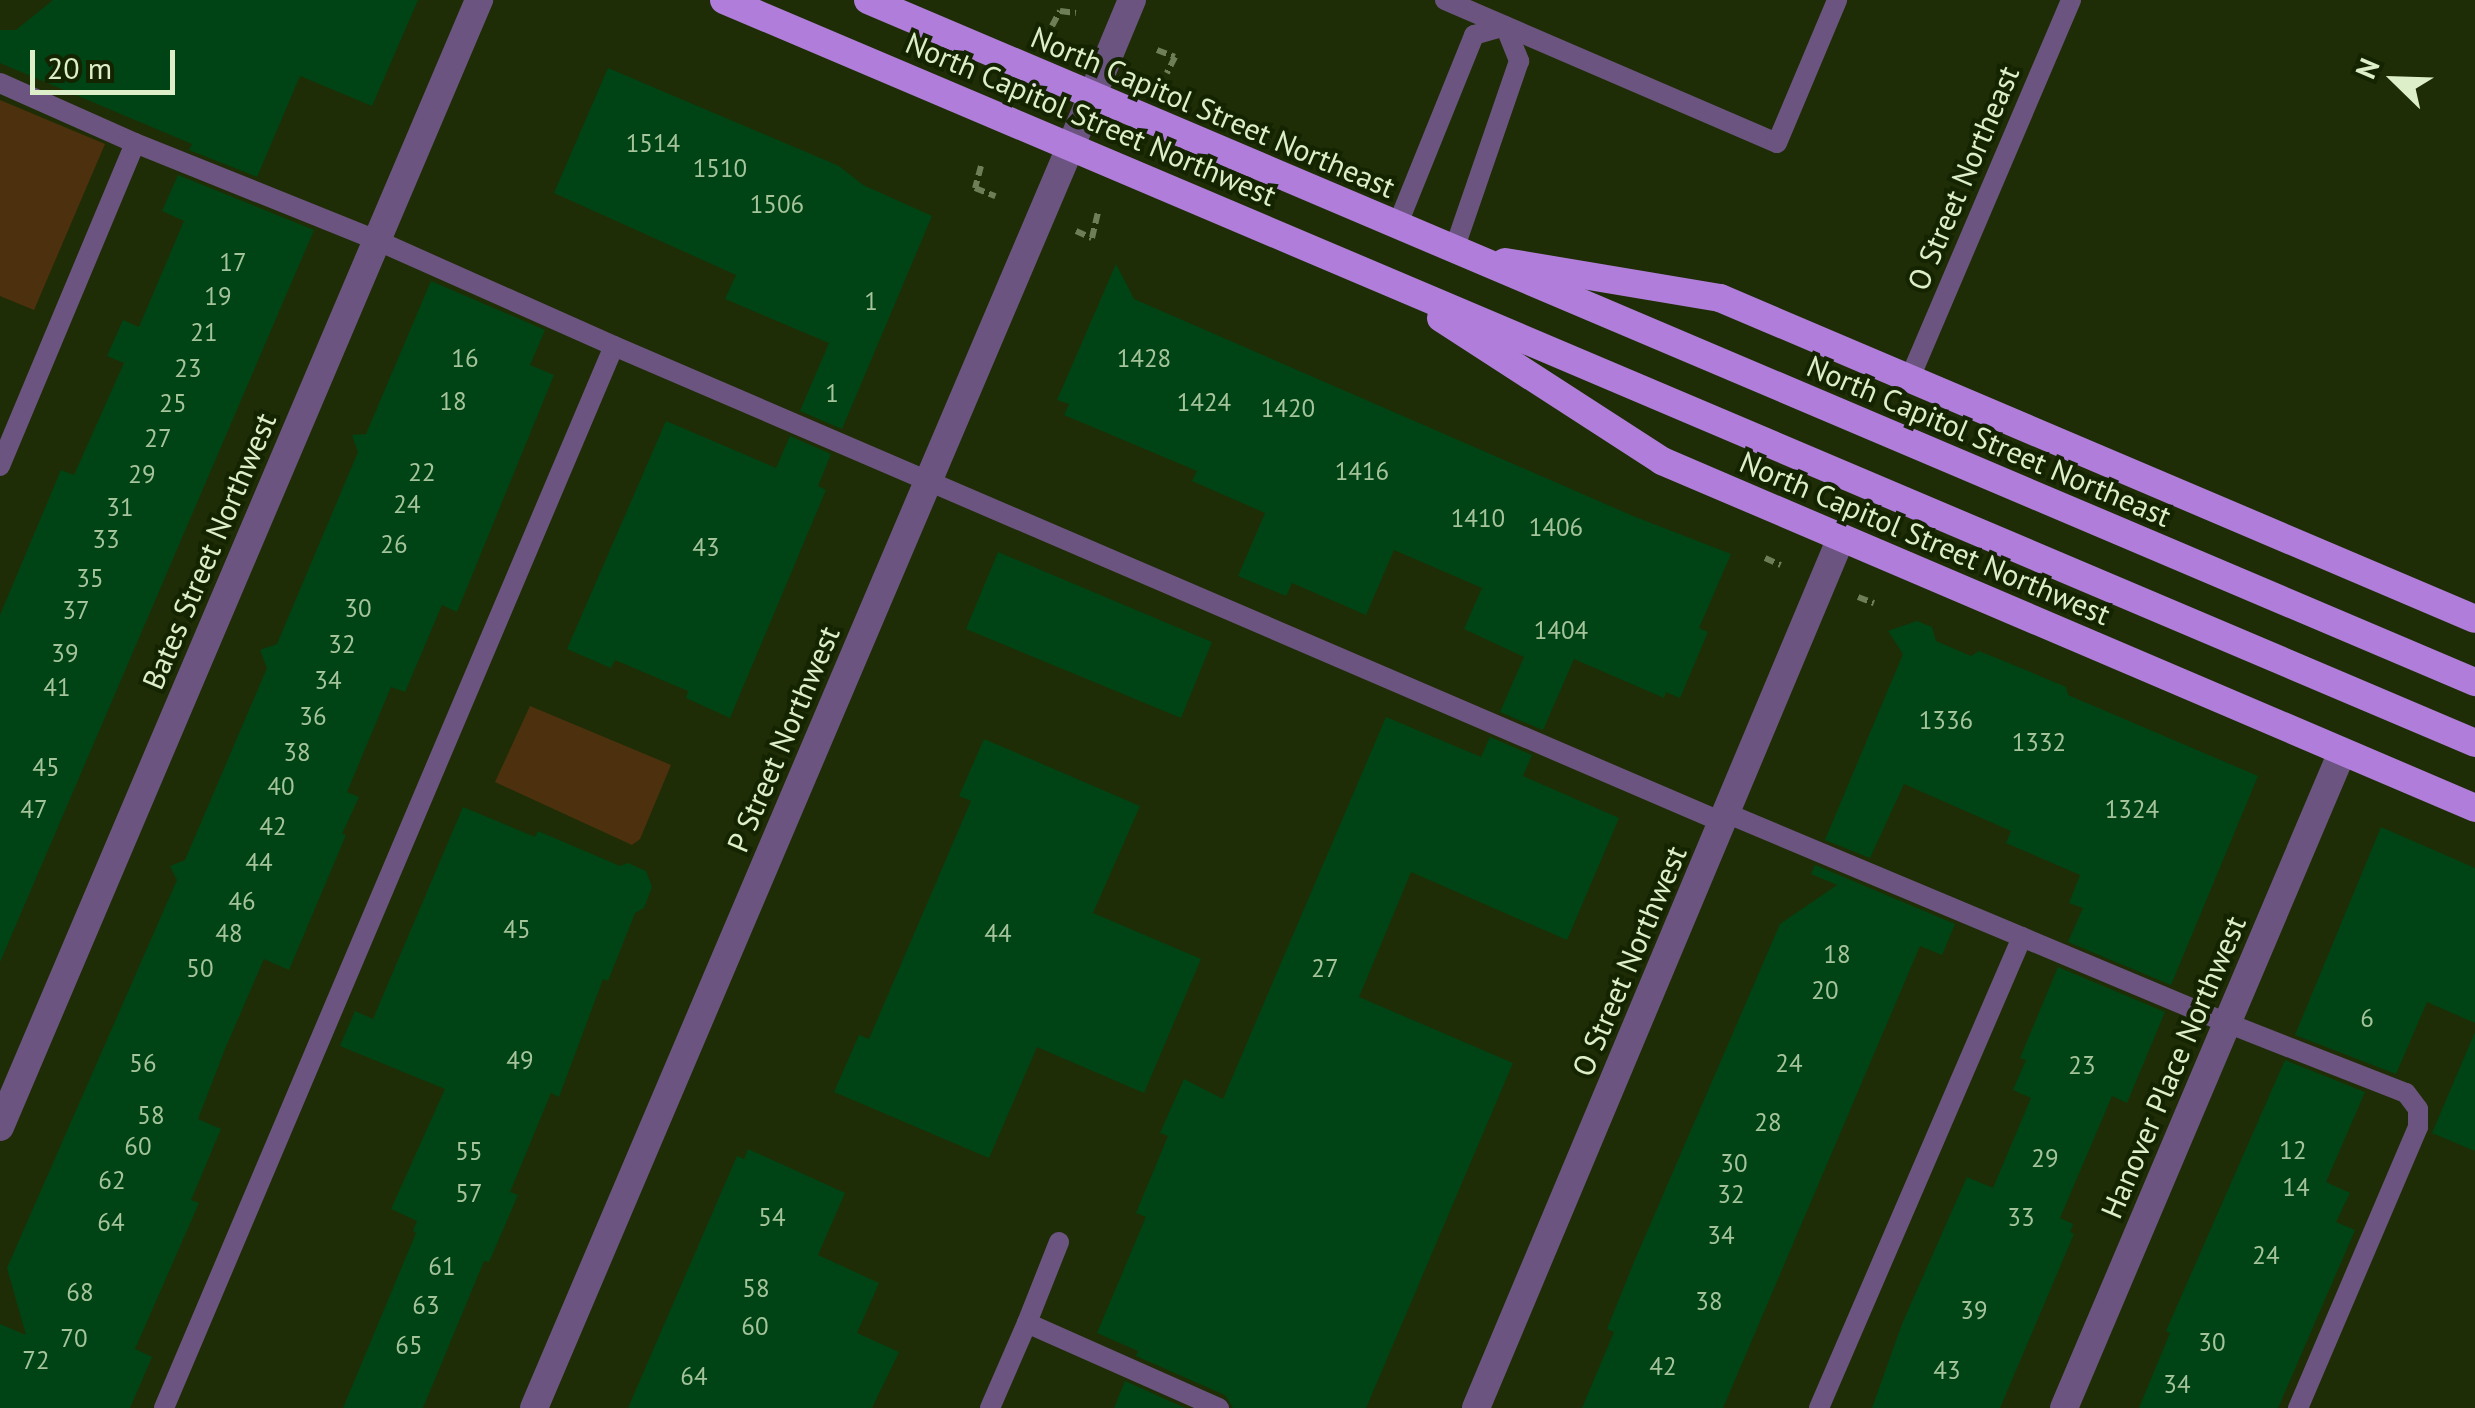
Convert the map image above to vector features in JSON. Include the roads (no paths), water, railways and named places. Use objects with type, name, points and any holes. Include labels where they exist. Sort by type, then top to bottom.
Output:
[{"type":"main road","name":"North Capitol Street Northwest","points":[[724,0],[2475,742]]},
{"type":"main road","name":"North Capitol Street Northeast","points":[[868,0],[2475,682]]},
{"type":"main road","name":"North Capitol Street Northeast","points":[[1466,255],[1720,298],[2475,619]]},
{"type":"main road","name":"North Capitol Street Northwest","points":[[1377,276],[1662,461],[2475,808]]},
{"type":"street","name":"Bates Street Northwest","points":[[0,1127],[479,0]]},
{"type":"street","name":"P Street Northwest","points":[[534,1408],[1132,0]]},
{"type":"street","name":"O Street Northwest","points":[[1476,1408],[1841,538]]},
{"type":"street","name":"Hanover Place Northwest","points":[[2064,1408],[2342,752]]},
{"type":"lane","points":[[1445,0],[1776,142],[1837,0]]},
{"type":"lane","name":"O Street Northeast","points":[[1910,380],[2071,0]]},
{"type":"lane","points":[[1397,226],[1474,35],[1505,26]]},
{"type":"lane","points":[[1466,255],[1520,61],[1505,26]]},
{"type":"lane","points":[[0,83],[929,478],[1328,662],[2406,1093],[2418,1109],[2418,1127],[2298,1408]]},
{"type":"lane","points":[[0,466],[134,142]]},
{"type":"lane","points":[[164,1408],[614,346]]},
{"type":"lane","points":[[1819,1408],[2022,937]]},
{"type":"lane","points":[[990,1408],[1059,1242]]},
{"type":"lane","points":[[1027,1323],[1219,1408]]}]
